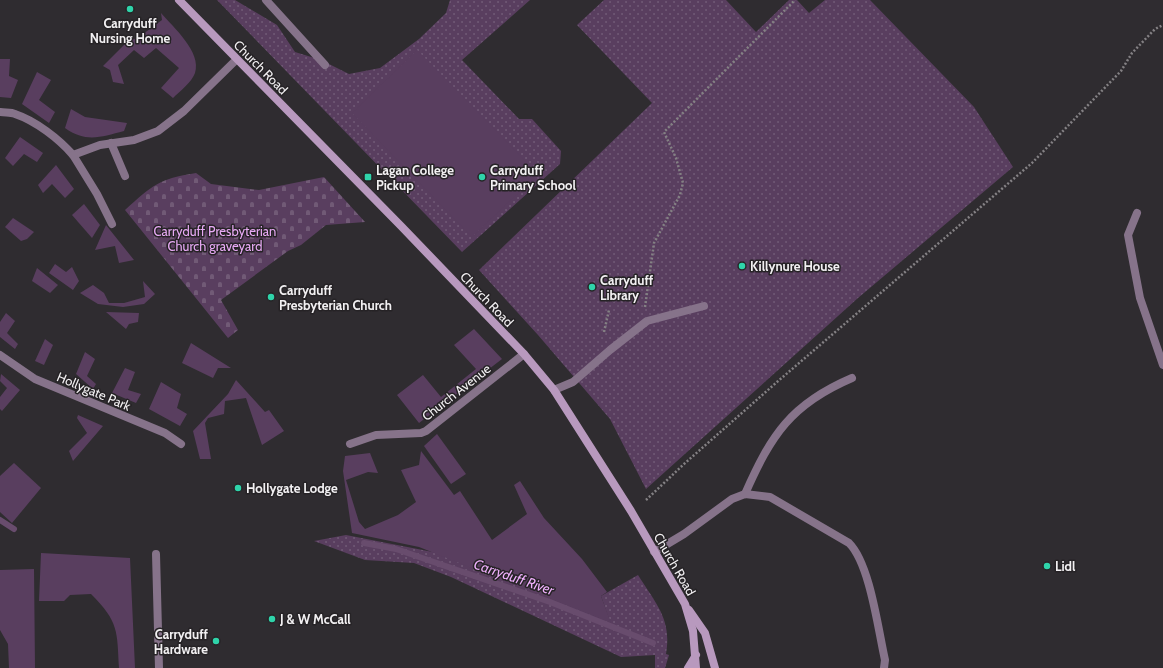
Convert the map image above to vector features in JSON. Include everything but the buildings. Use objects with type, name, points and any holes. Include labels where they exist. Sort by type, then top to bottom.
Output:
[{"type":"main road","name":"Church Road","points":[[179,0],[236,60],[328,151],[524,354],[554,390],[619,492],[685,604],[693,631],[696,668]]},
{"type":"main road","points":[[685,604],[705,633],[715,668]]},
{"type":"main road","points":[[688,668],[696,654]]},
{"type":"street","points":[[266,0],[325,65]]},
{"type":"street","points":[[73,155],[100,144],[134,140],[158,131],[184,111],[236,60]]},
{"type":"street","points":[[0,112],[15,114],[62,142],[73,155],[112,224]]},
{"type":"street","points":[[111,143],[125,176]]},
{"type":"street","points":[[1137,213],[1128,235],[1140,298],[1163,365]]},
{"type":"street","points":[[554,390],[573,382],[647,321],[704,306]]},
{"type":"street","name":"Church Avenue","points":[[350,444],[376,435],[421,433],[426,431],[524,354]]},
{"type":"street","name":"Hollygate Park","points":[[0,355],[35,379],[165,433],[181,444]]},
{"type":"street","points":[[745,494],[761,458],[772,439],[802,406],[830,388],[852,378]]},
{"type":"street","points":[[654,552],[684,534],[732,499],[745,494],[770,498],[849,543],[855,549],[861,560],[866,576],[885,660],[884,668]]},
{"type":"street","points":[[156,554],[159,668]]},
{"type":"path","points":[[644,309],[647,302],[654,244],[680,195],[683,183],[676,158],[664,132],[795,0]]},
{"type":"path","points":[[646,500],[684,464],[777,382],[1032,163],[1121,71],[1132,53],[1155,28],[1162,26]]},
{"type":"path","points":[[604,332],[609,310]]},
{"type":"green space","points":[[217,0],[235,0],[277,25],[295,52],[321,60],[349,74],[380,68],[419,39],[446,13],[450,0],[530,0],[462,60],[519,119],[532,119],[561,151],[560,164],[462,252]]},
{"type":"green space","points":[[604,0],[726,0],[756,32],[789,0],[797,0],[809,13],[825,0],[870,0],[974,107],[1013,167],[858,298],[646,489],[610,419],[538,335],[479,270],[652,103],[577,25]]},
{"type":"green space","points":[[161,13],[185,40],[194,57],[196,65],[195,73],[191,80],[173,98],[161,88],[179,68],[156,48],[144,58],[134,50],[118,65],[124,84],[113,82],[110,70],[103,66],[127,42],[139,37],[162,20]]},
{"type":"green space","points":[[417,50],[538,174],[472,237],[352,113]]},
{"type":"green space","points":[[0,59],[10,59],[9,76],[18,80],[11,98],[0,97]]},
{"type":"green space","points":[[37,72],[51,80],[39,100],[55,112],[49,123],[22,104]]},
{"type":"green space","points":[[71,109],[85,117],[127,123],[124,131],[101,137],[80,136],[65,128]]},
{"type":"green space","points":[[20,137],[43,153],[37,162],[24,154],[13,166],[5,158]]},
{"type":"green space","points":[[56,165],[74,189],[65,198],[52,184],[43,193],[38,185]]},
{"type":"green space","name":"Carryduff Presbyterian Church graveyard","points":[[196,173],[211,184],[259,190],[324,177],[365,222],[326,225],[301,245],[288,251],[221,300],[238,330],[228,338],[125,210],[157,184],[183,175]]},
{"type":"green space","points":[[84,204],[100,225],[92,238],[72,215]]},
{"type":"green space","points":[[13,218],[34,232],[27,239],[21,241],[5,227]]},
{"type":"green space","points":[[106,225],[134,260],[119,263],[115,246],[95,250]]},
{"type":"green space","points":[[55,264],[66,272],[72,267],[79,281],[73,290],[49,273]]},
{"type":"green space","points":[[37,268],[58,285],[50,293],[32,281]]},
{"type":"green space","points":[[143,281],[155,294],[144,304],[123,307],[98,304],[80,293],[93,285],[104,293],[109,303],[124,303],[145,297]]},
{"type":"green space","points":[[106,312],[139,313],[138,322],[129,324],[126,329]]},
{"type":"green space","points":[[6,313],[15,321],[7,333],[18,344],[15,349],[0,337],[0,322]]},
{"type":"green space","points":[[474,329],[502,359],[419,423],[397,395],[423,375],[441,397],[476,369],[454,345]]},
{"type":"green space","points":[[45,339],[53,345],[44,365],[35,361]]},
{"type":"green space","points":[[191,343],[231,368],[218,368],[213,378],[182,363]]},
{"type":"green space","points":[[85,352],[95,359],[87,376],[96,384],[93,389],[76,374]]},
{"type":"green space","points":[[125,368],[135,372],[128,390],[141,394],[136,403],[112,393]]},
{"type":"green space","points":[[1,374],[20,390],[2,411],[0,409],[0,397],[7,388],[0,381]]},
{"type":"green space","points":[[236,380],[265,412],[269,410],[284,431],[262,445],[246,398],[225,401],[224,414],[208,418],[205,423],[211,459],[200,459],[193,431],[228,394]]},
{"type":"green space","points":[[161,382],[181,394],[177,408],[187,414],[180,426],[149,409]]},
{"type":"green space","points":[[78,415],[103,426],[73,461],[69,451],[87,433],[77,418]]},
{"type":"green space","points":[[437,434],[466,474],[451,484],[424,446]]},
{"type":"green space","points":[[421,451],[454,495],[460,491],[492,540],[527,514],[514,485],[520,481],[544,518],[582,559],[607,592],[601,596],[611,623],[419,547],[352,533],[343,471],[345,456],[370,453],[378,473],[368,472],[346,480],[359,522],[365,529],[398,515],[416,502],[401,470],[419,465]]},
{"type":"green space","points":[[14,463],[41,488],[12,523],[0,512],[0,476]]},
{"type":"green space","points":[[346,535],[438,553],[609,619],[601,596],[638,575],[665,621],[667,631],[666,654],[669,655],[665,668],[655,668],[655,655],[621,657],[451,577],[414,563],[365,560],[314,541]]},
{"type":"green space","points":[[41,553],[130,558],[135,668],[119,668],[117,636],[112,620],[91,594],[70,595],[64,601],[39,601]]},
{"type":"green space","points":[[34,569],[35,668],[9,668],[8,644],[0,630],[0,570]]},
{"type":"waterway","name":"Carryduff River","points":[[0,520],[14,529]]},
{"type":"waterway","name":"Carryduff River","points":[[364,543],[396,549],[550,602],[653,643]]},
{"type":"place","name":"Carryduff Nursing Home","points":[[130,9]]},
{"type":"place","name":"Lagan College Pickup","points":[[368,177]]},
{"type":"place","name":"Carryduff Primary School","points":[[482,177]]},
{"type":"place","name":"Killynure House","points":[[742,266]]},
{"type":"place","name":"Carryduff Library","points":[[592,287]]},
{"type":"place","name":"Carryduff Presbyterian Church","points":[[271,297]]},
{"type":"place","name":"Hollygate Lodge","points":[[238,488]]},
{"type":"place","name":"Lidl","points":[[1047,566]]},
{"type":"place","name":"J & W McCall","points":[[272,619]]},
{"type":"place","name":"Carryduff Hardware","points":[[216,641]]}]
